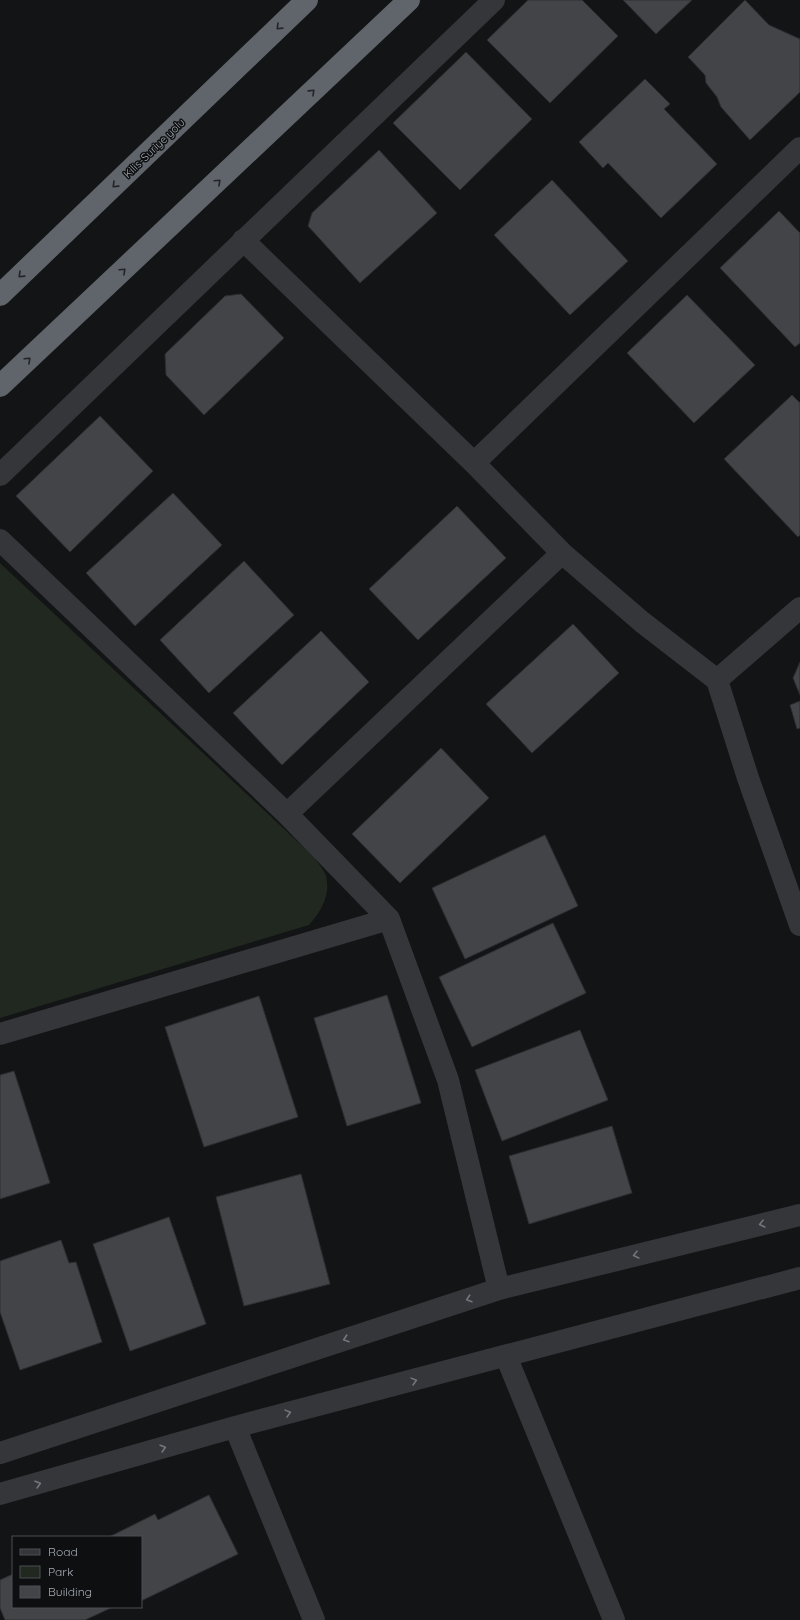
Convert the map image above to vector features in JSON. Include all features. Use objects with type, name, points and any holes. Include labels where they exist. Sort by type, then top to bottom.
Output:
[{"type":"highway","name":"Kilis-Suriye yolu","points":[[0,295],[307,0]]},
{"type":"highway","points":[[0,386],[409,0]]},
{"type":"street","points":[[0,475],[494,0]]},
{"type":"street","points":[[474,463],[800,148]]},
{"type":"street","points":[[243,240],[474,463],[562,553],[642,622],[717,680],[748,778],[800,925]]},
{"type":"street","points":[[0,540],[287,814],[389,919],[448,1080],[499,1289]]},
{"type":"street","points":[[287,814],[562,553]]},
{"type":"street","points":[[717,680],[800,608]]},
{"type":"street","points":[[0,1034],[389,919]]},
{"type":"street","points":[[0,1453],[499,1289],[800,1215]]},
{"type":"street","points":[[0,1494],[235,1427],[800,1278]]},
{"type":"street","points":[[506,1356],[614,1620]]},
{"type":"street","points":[[235,1427],[314,1620]]},
{"type":"green space","points":[[0,563],[314,857],[326,876],[327,890],[321,909],[309,925],[0,1018]]},
{"type":"building","points":[[528,0],[582,0],[618,36],[550,103],[487,40]]},
{"type":"building","points":[[623,0],[692,0],[656,34]]},
{"type":"building","points":[[745,0],[769,25],[800,39],[800,92],[750,140],[721,107],[717,97],[706,83],[705,75],[688,57]]},
{"type":"building","points":[[466,52],[532,119],[460,190],[393,123]]},
{"type":"building","points":[[645,79],[670,104],[664,109],[717,164],[661,218],[608,163],[603,168],[579,142]]},
{"type":"building","points":[[379,150],[437,213],[360,283],[308,226],[312,213]]},
{"type":"building","points":[[552,180],[628,261],[570,315],[494,235]]},
{"type":"building","points":[[779,211],[800,233],[800,343],[795,347],[720,268]]},
{"type":"building","points":[[241,294],[284,338],[204,415],[166,375],[165,354],[225,296]]},
{"type":"building","points":[[687,295],[755,365],[694,423],[627,353]]},
{"type":"building","points":[[792,395],[800,403],[800,535],[798,537],[724,459]]},
{"type":"building","points":[[100,416],[153,471],[70,552],[16,496]]},
{"type":"building","points":[[173,493],[222,545],[135,626],[86,573]]},
{"type":"building","points":[[457,506],[506,558],[418,640],[369,589]]},
{"type":"building","points":[[244,561],[294,615],[209,693],[160,640]]},
{"type":"building","points":[[573,624],[619,673],[532,753],[486,704]]},
{"type":"building","points":[[321,631],[369,682],[282,765],[233,713]]},
{"type":"building","points":[[800,662],[800,695],[793,678]]},
{"type":"building","points":[[800,701],[800,728],[797,729],[790,705]]},
{"type":"building","points":[[441,748],[489,798],[400,883],[352,834]]},
{"type":"building","points":[[545,835],[578,906],[465,959],[432,888]]},
{"type":"building","points":[[553,923],[586,993],[472,1047],[439,977]]},
{"type":"building","points":[[387,995],[421,1103],[347,1126],[314,1018]]},
{"type":"building","points":[[259,996],[298,1117],[204,1147],[165,1027]]},
{"type":"building","points":[[580,1030],[608,1100],[502,1141],[475,1070]]},
{"type":"building","points":[[14,1071],[50,1183],[0,1199],[0,1075]]},
{"type":"building","points":[[612,1126],[632,1193],[529,1224],[509,1156]]},
{"type":"building","points":[[301,1174],[330,1284],[244,1306],[216,1197]]},
{"type":"building","points":[[169,1217],[206,1324],[130,1351],[93,1244]]},
{"type":"building","points":[[61,1240],[69,1263],[76,1262],[102,1342],[20,1370],[0,1312],[0,1261]]},
{"type":"building","points":[[209,1495],[238,1554],[142,1601],[142,1536],[111,1536],[155,1514],[158,1520]]},
{"type":"building","points":[[12,1574],[12,1608],[111,1608],[85,1620],[5,1620],[0,1608],[0,1580]]}]
